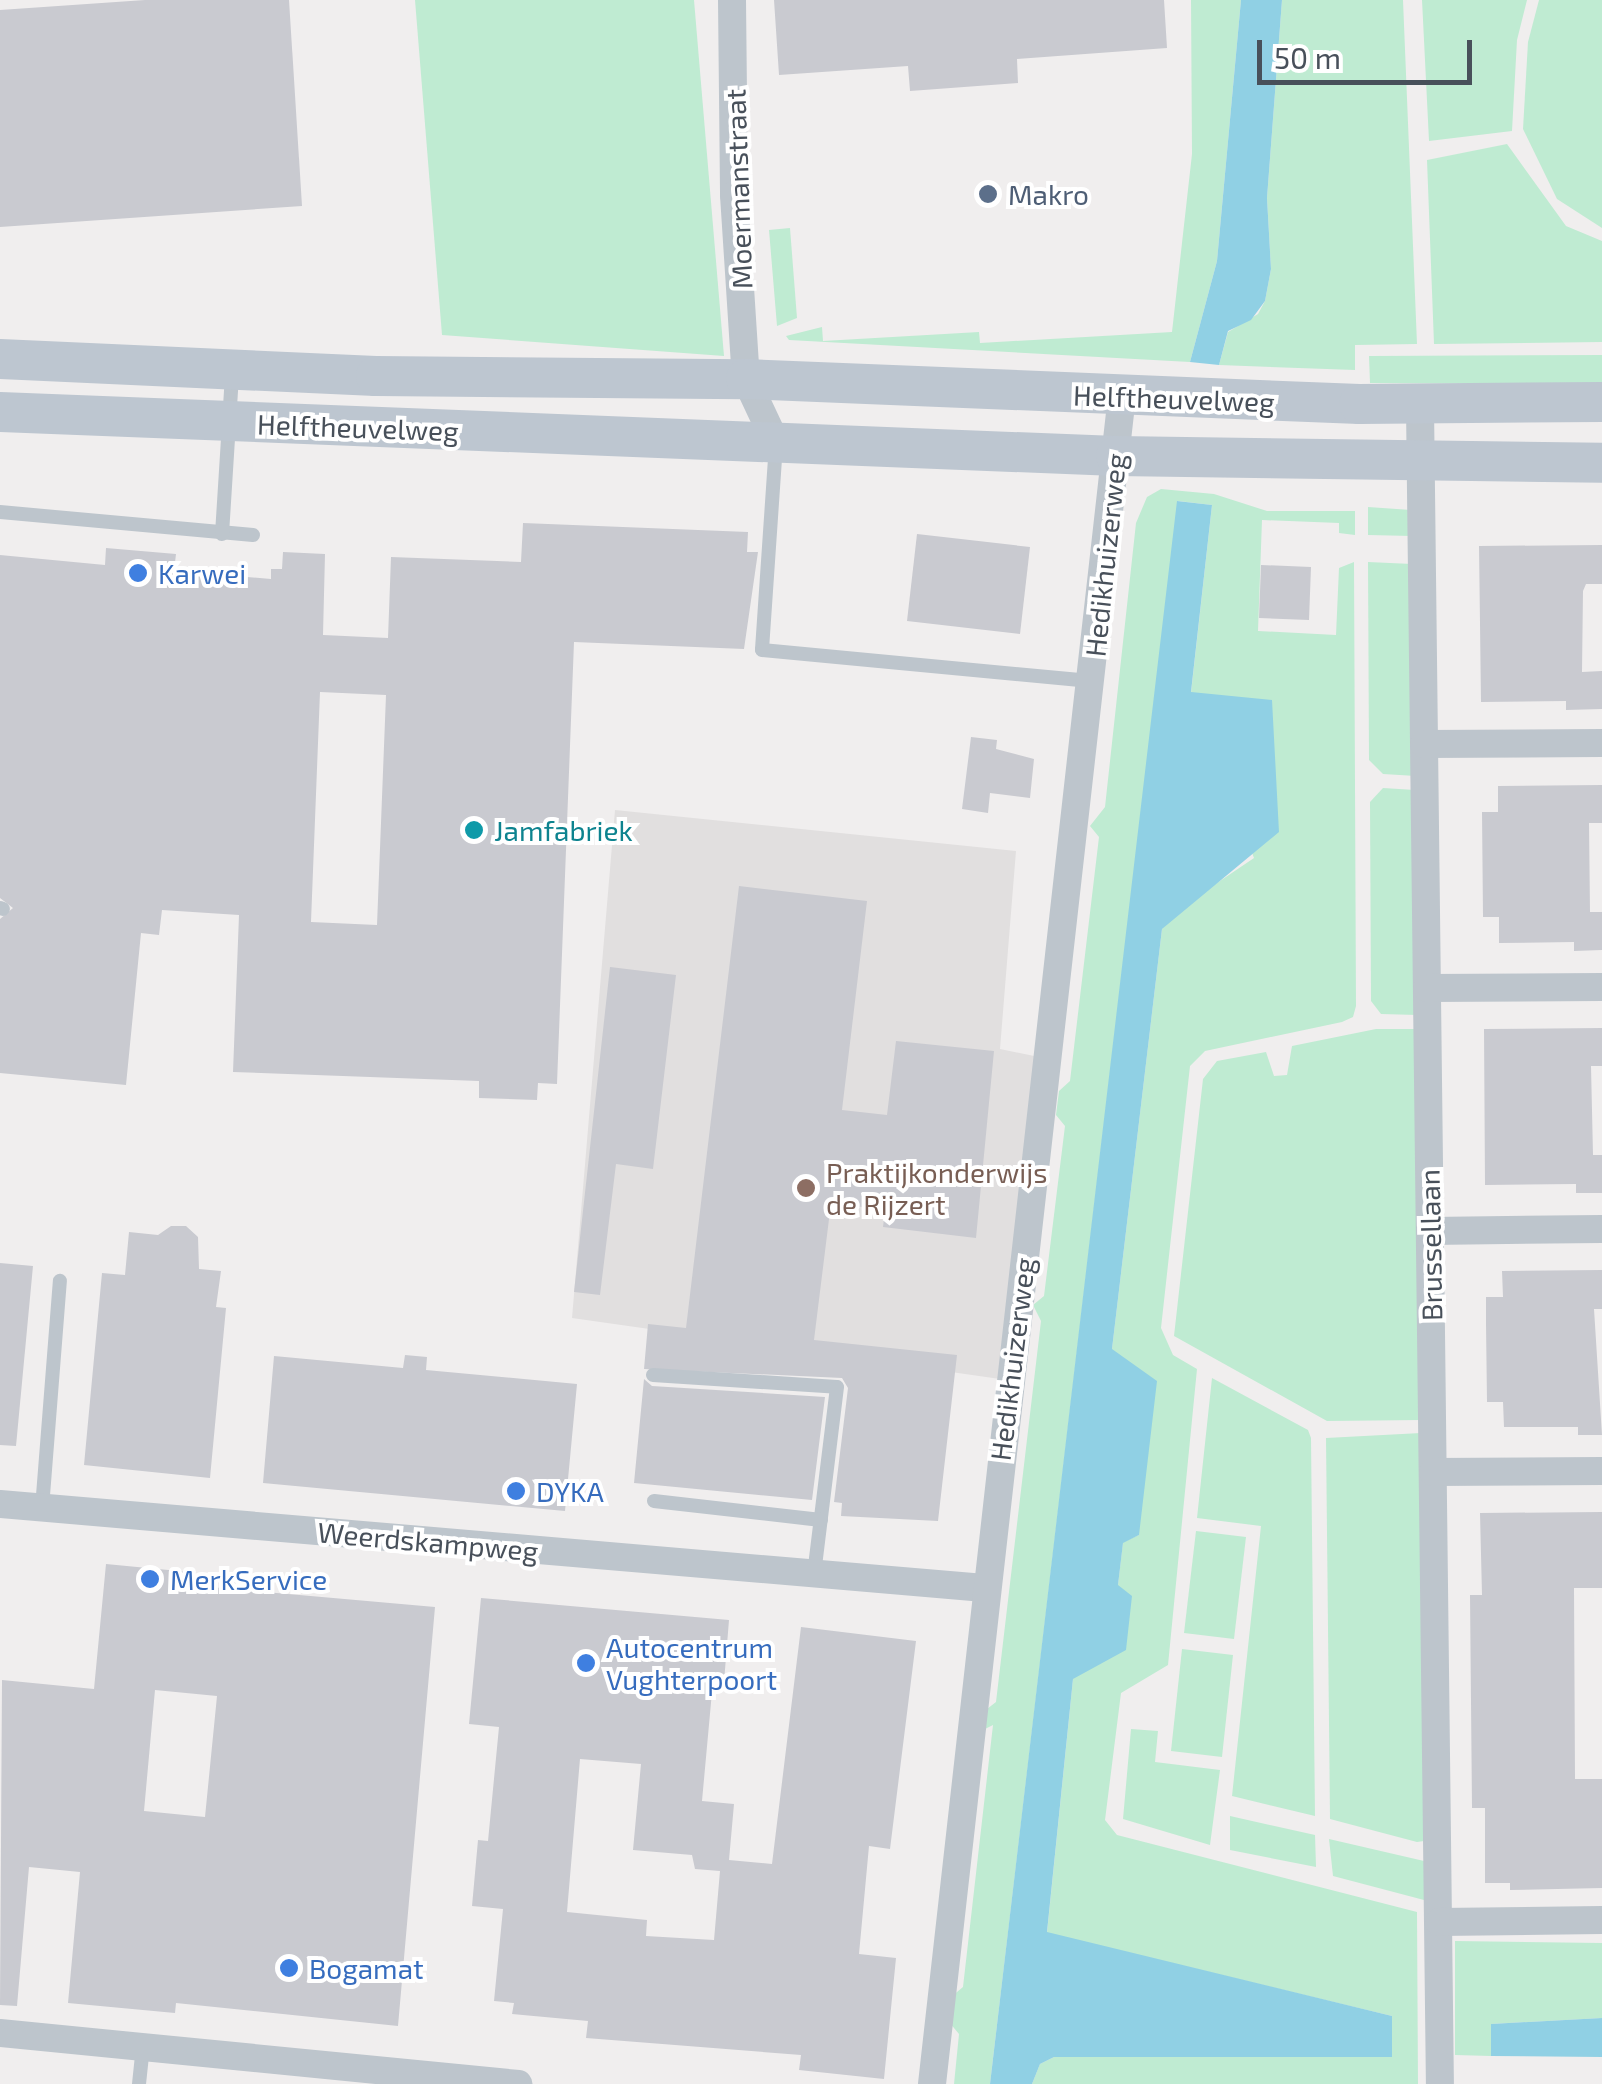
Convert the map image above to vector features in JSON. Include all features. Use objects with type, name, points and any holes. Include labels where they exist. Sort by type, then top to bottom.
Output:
[{"type":"main road","name":"Helftheuvelweg","points":[[0,360],[232,370],[746,379],[1420,406],[1602,402]]},
{"type":"main road","name":"Helftheuvelweg","points":[[0,412],[1116,456],[1420,465],[1602,464]]},
{"type":"street","name":"Moermanstraat","points":[[732,0],[734,194],[746,379]]},
{"type":"street","points":[[746,379],[776,443]]},
{"type":"street","name":"Hedikhuizerweg","points":[[932,2084],[984,1588],[1122,396]]},
{"type":"street","name":"Brussellaan","points":[[1420,406],[1440,2084]]},
{"type":"street","points":[[1424,744],[1602,742]]},
{"type":"street","points":[[1426,988],[1602,986]]},
{"type":"street","points":[[1430,1230],[1602,1229]]},
{"type":"street","points":[[1433,1472],[1602,1470]]},
{"type":"street","name":"Weerdskampweg","points":[[0,1504],[984,1588]]},
{"type":"street","points":[[1438,1922],[1602,1920]]},
{"type":"street","points":[[0,2033],[518,2084]]},
{"type":"lane","points":[[222,534],[232,370]]},
{"type":"lane","points":[[776,443],[762,650],[1091,680]]},
{"type":"lane","points":[[0,512],[253,535]]},
{"type":"lane","points":[[42,1508],[60,1281]]},
{"type":"lane","points":[[653,1375],[838,1386],[814,1574]]},
{"type":"lane","points":[[654,1501],[821,1520]]},
{"type":"lane","points":[[139,2084],[143,2047]]},
{"type":"shaded area","name":"Praktijkonderwijs de Rijzert","points":[[615,810],[1016,851],[1000,1049],[1044,1058],[1007,1380],[572,1318]]},
{"type":"green space","points":[[415,0],[694,0],[724,356],[442,335]]},
{"type":"green space","points":[[1191,0],[1241,0],[1217,261],[1190,362],[789,340],[786,336],[822,327],[823,341],[979,332],[980,343],[1172,332],[1192,154]]},
{"type":"green space","points":[[1282,0],[1403,0],[1417,344],[1355,345],[1355,370],[1219,365],[1228,332],[1258,314],[1265,301],[1271,269],[1267,198]]},
{"type":"green space","points":[[1422,0],[1527,0],[1517,40],[1512,131],[1429,141]]},
{"type":"green space","points":[[1539,0],[1602,0],[1602,228],[1557,199],[1523,129],[1528,42]]},
{"type":"green space","points":[[1507,144],[1566,226],[1602,241],[1602,342],[1434,344],[1427,160]]},
{"type":"green space","points":[[790,228],[797,318],[777,326],[769,230]]},
{"type":"green space","points":[[1602,355],[1602,384],[1370,383],[1369,356]]},
{"type":"green space","points":[[1161,489],[1214,494],[1267,511],[1355,511],[1355,535],[1339,533],[1339,523],[1262,520],[1258,631],[1336,635],[1339,568],[1354,562],[1356,1006],[1353,1017],[1342,1022],[1205,1051],[1190,1066],[1161,1328],[1173,1355],[1197,1369],[1168,1665],[1121,1693],[1105,1820],[1117,1835],[1417,1912],[1418,2084],[1032,2084],[1040,2064],[1054,2057],[1392,2056],[1392,2016],[1047,1933],[1073,1679],[1118,1585],[1123,1542],[1139,1535],[1112,1349],[1162,929],[1177,910],[1254,858],[1191,693],[1212,505],[1178,501],[990,2084],[954,2084],[959,2034],[944,2016],[945,2002],[963,1987],[993,1725],[979,1732],[978,1716],[996,1702],[1041,1321],[1033,1305],[1044,1296],[1065,1126],[1056,1115],[1059,1091],[1070,1081],[1099,837],[1090,826],[1105,807],[1136,523],[1147,497]]},
{"type":"green space","points":[[1368,507],[1411,510],[1412,536],[1368,535]]},
{"type":"green space","points":[[1368,562],[1412,564],[1416,776],[1383,774],[1369,760]]},
{"type":"green space","points":[[1383,788],[1415,790],[1417,1015],[1381,1014],[1371,1001],[1370,802]]},
{"type":"green space","points":[[1376,1029],[1418,1029],[1421,1420],[1327,1421],[1174,1336],[1203,1079],[1217,1061],[1266,1052],[1274,1076],[1287,1075],[1292,1046]]},
{"type":"green space","points":[[1212,1378],[1308,1430],[1311,1438],[1315,1816],[1232,1796],[1261,1526],[1197,1518]]},
{"type":"green space","points":[[1421,1433],[1424,1841],[1417,1842],[1330,1819],[1326,1438]]},
{"type":"green space","points":[[1196,1531],[1246,1537],[1234,1639],[1184,1633]]},
{"type":"green space","points":[[1182,1649],[1233,1655],[1222,1757],[1171,1751]]},
{"type":"green space","points":[[1131,1729],[1158,1731],[1155,1762],[1220,1770],[1210,1845],[1123,1819]]},
{"type":"green space","points":[[1230,1816],[1315,1835],[1316,1867],[1230,1850]]},
{"type":"green space","points":[[1329,1839],[1424,1861],[1424,1900],[1333,1876]]},
{"type":"green space","points":[[1455,1941],[1602,1943],[1602,2018],[1491,2024],[1491,2056],[1455,2055]]},
{"type":"water","points":[[1241,0],[1282,0],[1267,198],[1271,269],[1265,301],[1251,320],[1228,331],[1219,365],[1190,362],[1217,261]]},
{"type":"water","points":[[1177,501],[1212,505],[1191,692],[1272,700],[1279,832],[1162,929],[1112,1349],[1157,1381],[1139,1535],[1123,1543],[1118,1585],[1132,1596],[1126,1650],[1073,1679],[1047,1932],[1392,2016],[1392,2057],[1054,2057],[1040,2064],[1032,2084],[990,2084]]},
{"type":"water","points":[[1602,2018],[1602,2057],[1491,2056],[1491,2024]]},
{"type":"building","points":[[145,0],[289,0],[302,206],[0,227],[0,10]]},
{"type":"building","points":[[774,0],[1164,0],[1167,48],[1017,59],[1018,83],[910,91],[908,66],[779,75]]},
{"type":"building","points":[[523,523],[748,532],[747,552],[758,552],[744,649],[574,642],[557,1084],[538,1083],[537,1100],[479,1098],[479,1081],[233,1072],[239,915],[162,910],[159,935],[141,933],[126,1085],[0,1073],[0,919],[13,908],[0,898],[0,555],[105,565],[106,548],[176,554],[174,571],[271,579],[271,569],[282,569],[283,552],[325,554],[323,635],[388,638],[391,557],[521,562]],"holes":[[[320,692],[386,695],[377,925],[311,922]]]},
{"type":"building","points":[[917,534],[1030,547],[1020,634],[907,621]]},
{"type":"building","points":[[1602,545],[1602,584],[1586,584],[1583,591],[1582,672],[1602,671],[1602,709],[1566,710],[1566,701],[1481,702],[1479,546]]},
{"type":"building","points":[[1261,565],[1311,567],[1309,620],[1259,618]]},
{"type":"building","points":[[971,737],[997,740],[996,749],[1034,759],[1030,798],[990,793],[988,813],[962,809]]},
{"type":"building","points":[[1602,785],[1602,823],[1589,823],[1590,912],[1602,912],[1602,950],[1574,951],[1574,942],[1499,943],[1499,917],[1483,917],[1482,812],[1498,812],[1498,786]]},
{"type":"building","points":[[739,886],[867,901],[842,1110],[887,1115],[896,1041],[994,1051],[976,1238],[883,1227],[885,1210],[831,1203],[814,1340],[957,1355],[938,1521],[841,1516],[842,1503],[834,1502],[848,1388],[842,1378],[644,1369],[648,1324],[686,1328]]},
{"type":"building","points":[[610,967],[676,975],[653,1169],[616,1164],[600,1295],[574,1292]]},
{"type":"building","points":[[1602,1028],[1602,1066],[1591,1066],[1593,1155],[1602,1155],[1602,1193],[1576,1193],[1576,1184],[1485,1185],[1484,1029]]},
{"type":"building","points":[[171,1226],[186,1226],[198,1237],[199,1269],[221,1271],[216,1307],[226,1308],[210,1478],[84,1465],[102,1273],[125,1275],[129,1232],[158,1235]]},
{"type":"building","points":[[0,1263],[33,1266],[16,1446],[0,1445]]},
{"type":"building","points":[[1602,1270],[1602,1309],[1594,1309],[1602,1435],[1578,1435],[1578,1427],[1504,1427],[1503,1402],[1487,1402],[1486,1297],[1503,1297],[1502,1271]]},
{"type":"building","points":[[405,1355],[427,1357],[426,1370],[577,1384],[565,1511],[263,1483],[274,1356],[403,1368]]},
{"type":"building","points":[[644,1379],[652,1386],[825,1397],[812,1500],[634,1483]]},
{"type":"building","points":[[1602,1512],[1602,1588],[1574,1588],[1575,1779],[1602,1779],[1602,1888],[1510,1890],[1510,1883],[1485,1883],[1485,1808],[1472,1808],[1470,1595],[1482,1595],[1480,1513]]},
{"type":"building","points":[[106,1564],[189,1572],[188,1585],[435,1607],[398,2026],[176,2003],[175,2013],[68,2003],[80,1872],[29,1867],[17,2006],[0,2005],[2,1680],[94,1689]],"holes":[[[155,1690],[217,1696],[205,1817],[144,1811]]]},
{"type":"building","points":[[481,1598],[729,1620],[724,1682],[713,1681],[702,1801],[734,1804],[729,1860],[772,1864],[801,1627],[916,1641],[890,1849],[869,1846],[859,1954],[896,1958],[884,2079],[799,2070],[801,2055],[586,2038],[588,2021],[512,2014],[514,2003],[494,2001],[503,1909],[472,1906],[478,1840],[488,1841],[499,1727],[469,1724]],"holes":[[[580,1759],[641,1764],[633,1850],[692,1855],[695,1869],[720,1871],[714,1940],[646,1936],[647,1920],[567,1912]]]},
{"type":"place","name":"Makro","points":[[988,194]]},
{"type":"place","name":"Karwei","points":[[138,573]]},
{"type":"place","name":"Jamfabriek","points":[[474,830]]},
{"type":"place","name":"Praktijkonderwijs de Rijzert","points":[[806,1188]]},
{"type":"place","name":"DYKA","points":[[516,1491]]},
{"type":"place","name":"MerkService","points":[[150,1579]]},
{"type":"place","name":"Autocentrum Vughterpoort","points":[[586,1663]]},
{"type":"place","name":"Bogamat","points":[[289,1968]]}]
